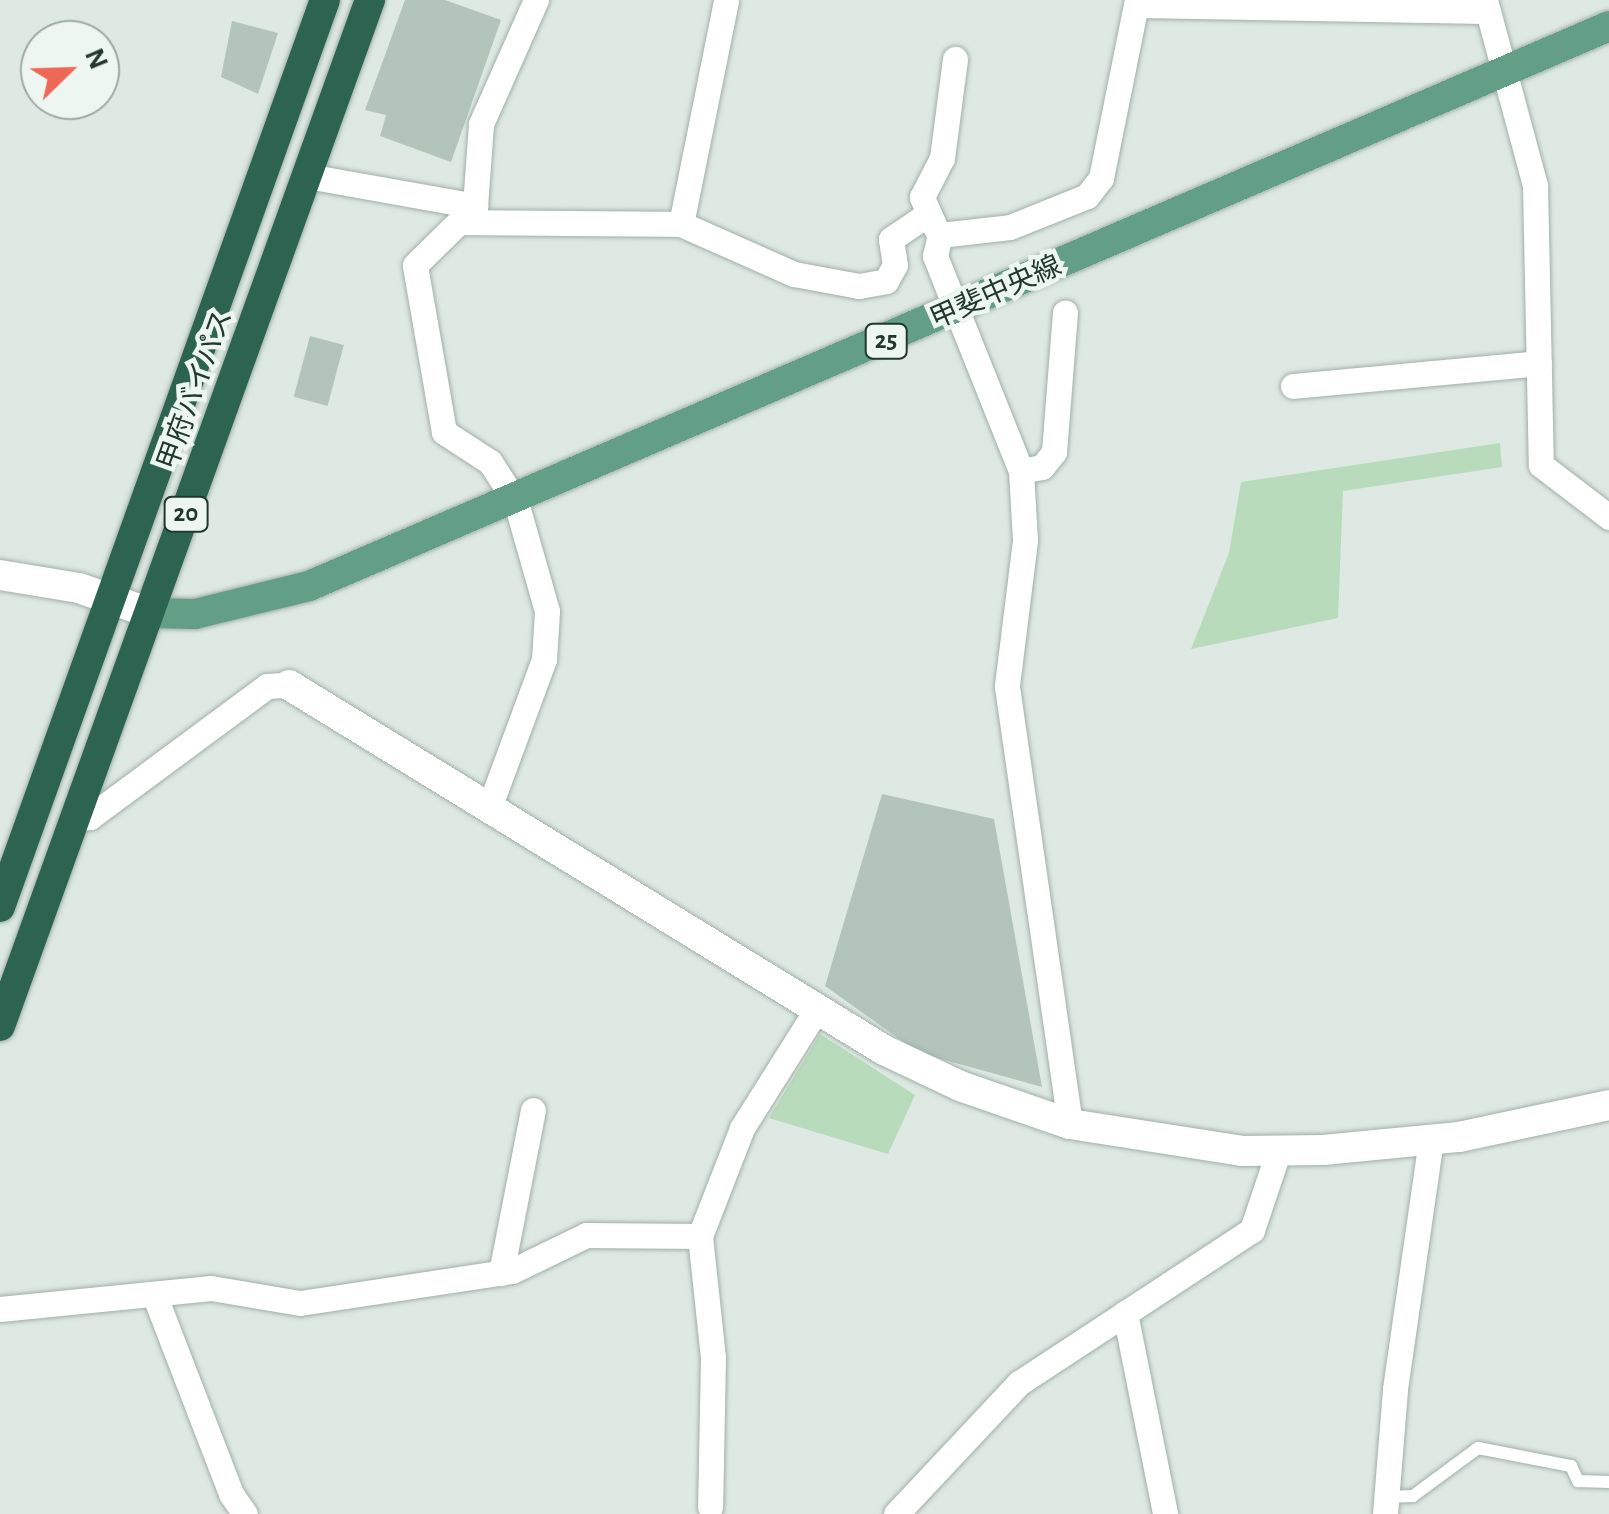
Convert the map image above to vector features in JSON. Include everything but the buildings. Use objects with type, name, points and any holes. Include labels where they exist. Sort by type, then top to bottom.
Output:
[{"type":"highway","name":"甲府バイパス","points":[[0,907],[325,0]]},
{"type":"highway","name":"甲府バイパス","points":[[0,1026],[370,0]]},
{"type":"main road","name":"甲斐中央線","points":[[150,613],[195,614],[309,586],[516,502],[1609,26]]},
{"type":"street","points":[[488,808],[544,658],[547,612],[516,502],[490,462],[444,432],[416,265],[467,214],[482,124],[536,0]]},
{"type":"street","points":[[681,224],[726,0]]},
{"type":"street","points":[[307,176],[467,214],[681,224],[794,274],[859,286],[886,281],[895,266],[890,240],[933,225],[1010,227],[1087,196],[1101,178],[1137,2],[1486,6],[1535,185],[1542,465],[1609,517]]},
{"type":"street","points":[[955,59],[942,158],[922,197],[933,225],[938,276],[1021,471],[1025,540],[1006,685],[1070,1124]]},
{"type":"street","points":[[1021,471],[1042,467],[1054,452],[1065,312]]},
{"type":"street","points":[[1293,386],[1539,363]]},
{"type":"street","points":[[0,576],[112,599],[150,613]]},
{"type":"street","points":[[74,818],[90,817],[267,686],[289,686],[817,1009],[960,1086],[1070,1124],[1242,1151],[1279,1150],[1431,1140],[1609,1105]]},
{"type":"street","points":[[710,1507],[713,1357],[700,1236],[742,1128],[817,1009]]},
{"type":"street","points":[[501,1273],[533,1110]]},
{"type":"street","points":[[1386,1506],[1395,1388],[1431,1140]]},
{"type":"street","points":[[896,1514],[1019,1383],[1252,1230],[1279,1150]]},
{"type":"street","points":[[0,1309],[211,1288],[300,1302],[501,1273],[586,1235],[700,1236]]},
{"type":"street","points":[[154,1294],[231,1494],[245,1514]]},
{"type":"street","points":[[1125,1313],[1165,1514]]},
{"type":"lane","points":[[1386,1506],[1413,1496],[1478,1448],[1570,1466],[1578,1481],[1609,1482]]},
{"type":"green space","points":[[1500,443],[1502,467],[1343,491],[1338,618],[1191,649],[1229,553],[1241,482]]},
{"type":"green space","points":[[820,1034],[915,1095],[888,1154],[769,1118]]}]
